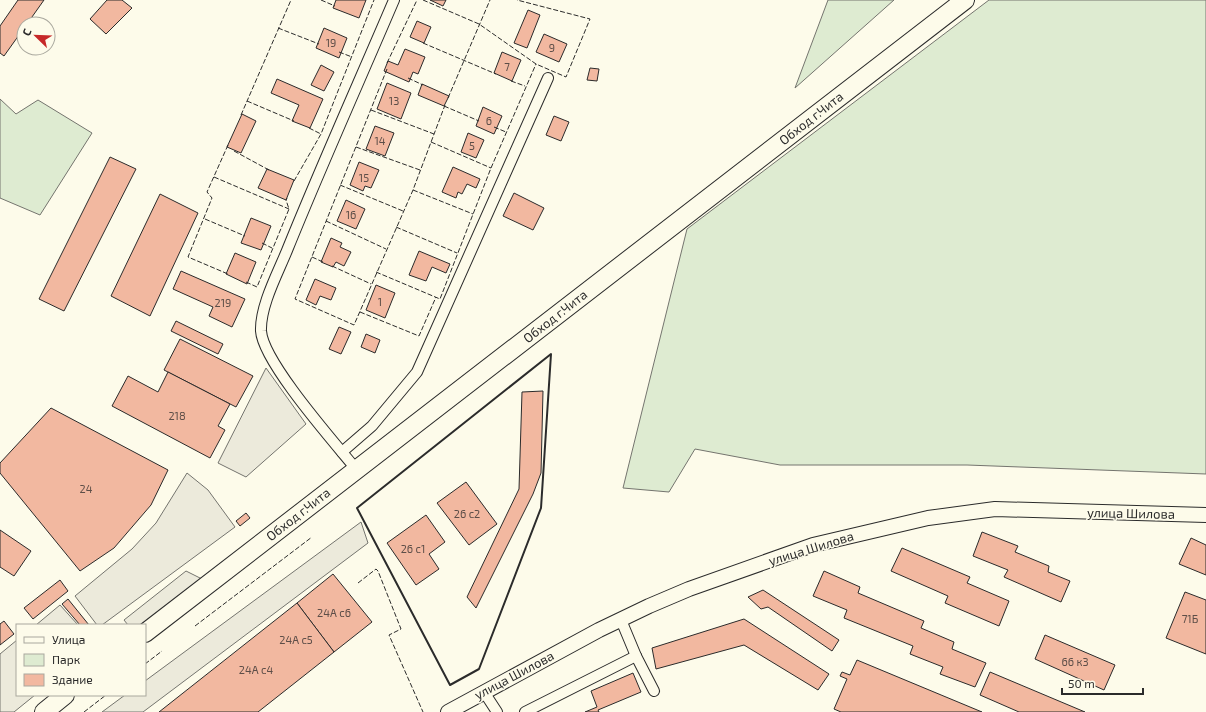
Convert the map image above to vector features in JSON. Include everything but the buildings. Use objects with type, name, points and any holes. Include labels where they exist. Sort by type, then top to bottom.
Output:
[{"type":"highway","name":"Обход г.Чита","points":[[146,632],[965,0]]},
{"type":"highway","points":[[44,712],[64,696]]},
{"type":"main road","name":"улица Шилова","points":[[448,712],[621,620],[689,589],[813,545],[928,518],[995,509],[1206,515]]},
{"type":"street","points":[[356,469],[287,382],[267,353],[261,331],[268,298],[301,216],[394,0]]},
{"type":"street","points":[[342,452],[372,426],[417,372],[548,78]]},
{"type":"street","points":[[621,620],[636,656],[654,691]]},
{"type":"street","points":[[525,712],[636,656]]},
{"type":"street","points":[[484,692],[497,712]]},
{"type":"green space","points":[[828,0],[894,0],[795,88]]},
{"type":"green space","points":[[989,0],[1206,0],[1206,474],[967,465],[780,465],[695,449],[669,492],[623,488],[687,229]]},
{"type":"green space","points":[[0,99],[16,114],[38,100],[92,133],[40,215],[0,198]]},
{"type":"shaded area","points":[[266,368],[306,424],[246,477],[218,463]]},
{"type":"shaded area","points":[[187,473],[208,490],[235,527],[103,624],[96,624],[75,596],[132,549],[156,523]]},
{"type":"shaded area","points":[[361,522],[368,543],[143,712],[102,712],[124,696],[146,696],[146,680]]},
{"type":"shaded area","points":[[186,571],[202,579],[145,624],[127,624],[124,620]]},
{"type":"shaded area","points":[[60,605],[77,624],[37,624]]},
{"type":"shaded area","points":[[16,641],[16,696],[34,696],[14,712],[0,712],[0,654]]},
{"type":"fence","points":[[241,115],[291,0]]},
{"type":"fence","points":[[321,0],[335,6]]},
{"type":"fence","points":[[294,181],[321,134],[374,0]]},
{"type":"fence","points":[[387,63],[417,0]]},
{"type":"fence","points":[[423,0],[479,24],[536,64],[566,77],[590,19],[517,0]]},
{"type":"fence","points":[[448,98],[490,0]]},
{"type":"fence","points":[[278,28],[319,44]]},
{"type":"fence","points":[[423,43],[496,74]]},
{"type":"fence","points":[[339,52],[352,57]]},
{"type":"fence","points":[[376,272],[440,299],[491,168],[536,64]]},
{"type":"fence","points":[[387,69],[295,299],[354,325],[413,190],[445,105]]},
{"type":"fence","points":[[408,78],[423,85]]},
{"type":"fence","points":[[511,81],[525,86]]},
{"type":"fence","points":[[247,101],[294,121]]},
{"type":"fence","points":[[444,106],[479,121]]},
{"type":"fence","points":[[371,110],[434,134]]},
{"type":"fence","points":[[494,127],[506,132]]},
{"type":"fence","points":[[309,128],[321,134]]},
{"type":"fence","points":[[431,142],[491,168]]},
{"type":"fence","points":[[228,145],[207,192],[212,198],[188,257],[228,274]]},
{"type":"fence","points":[[356,147],[420,170]]},
{"type":"fence","points":[[234,151],[269,170]]},
{"type":"fence","points":[[214,177],[289,209]]},
{"type":"fence","points":[[340,185],[403,211]]},
{"type":"fence","points":[[413,190],[473,214]]},
{"type":"fence","points":[[246,282],[257,287],[289,209],[286,200],[287,198]]},
{"type":"fence","points":[[205,219],[245,236]]},
{"type":"fence","points":[[326,221],[386,249]]},
{"type":"fence","points":[[396,227],[457,253]]},
{"type":"fence","points":[[262,243],[272,248]]},
{"type":"fence","points":[[312,257],[323,262]]},
{"type":"fence","points":[[332,266],[371,284]]},
{"type":"fence","points":[[360,312],[419,336],[436,297]]},
{"type":"fence","points":[[195,626],[312,537]]},
{"type":"fence","points":[[358,583],[376,569],[378,571],[401,629],[389,635],[423,712]]},
{"type":"fence","points":[[146,663],[162,651]]},
{"type":"fence","points":[[84,712],[105,696]]},
{"type":"wall","points":[[551,354],[541,508],[479,669],[450,685],[357,508],[551,354]]}]
